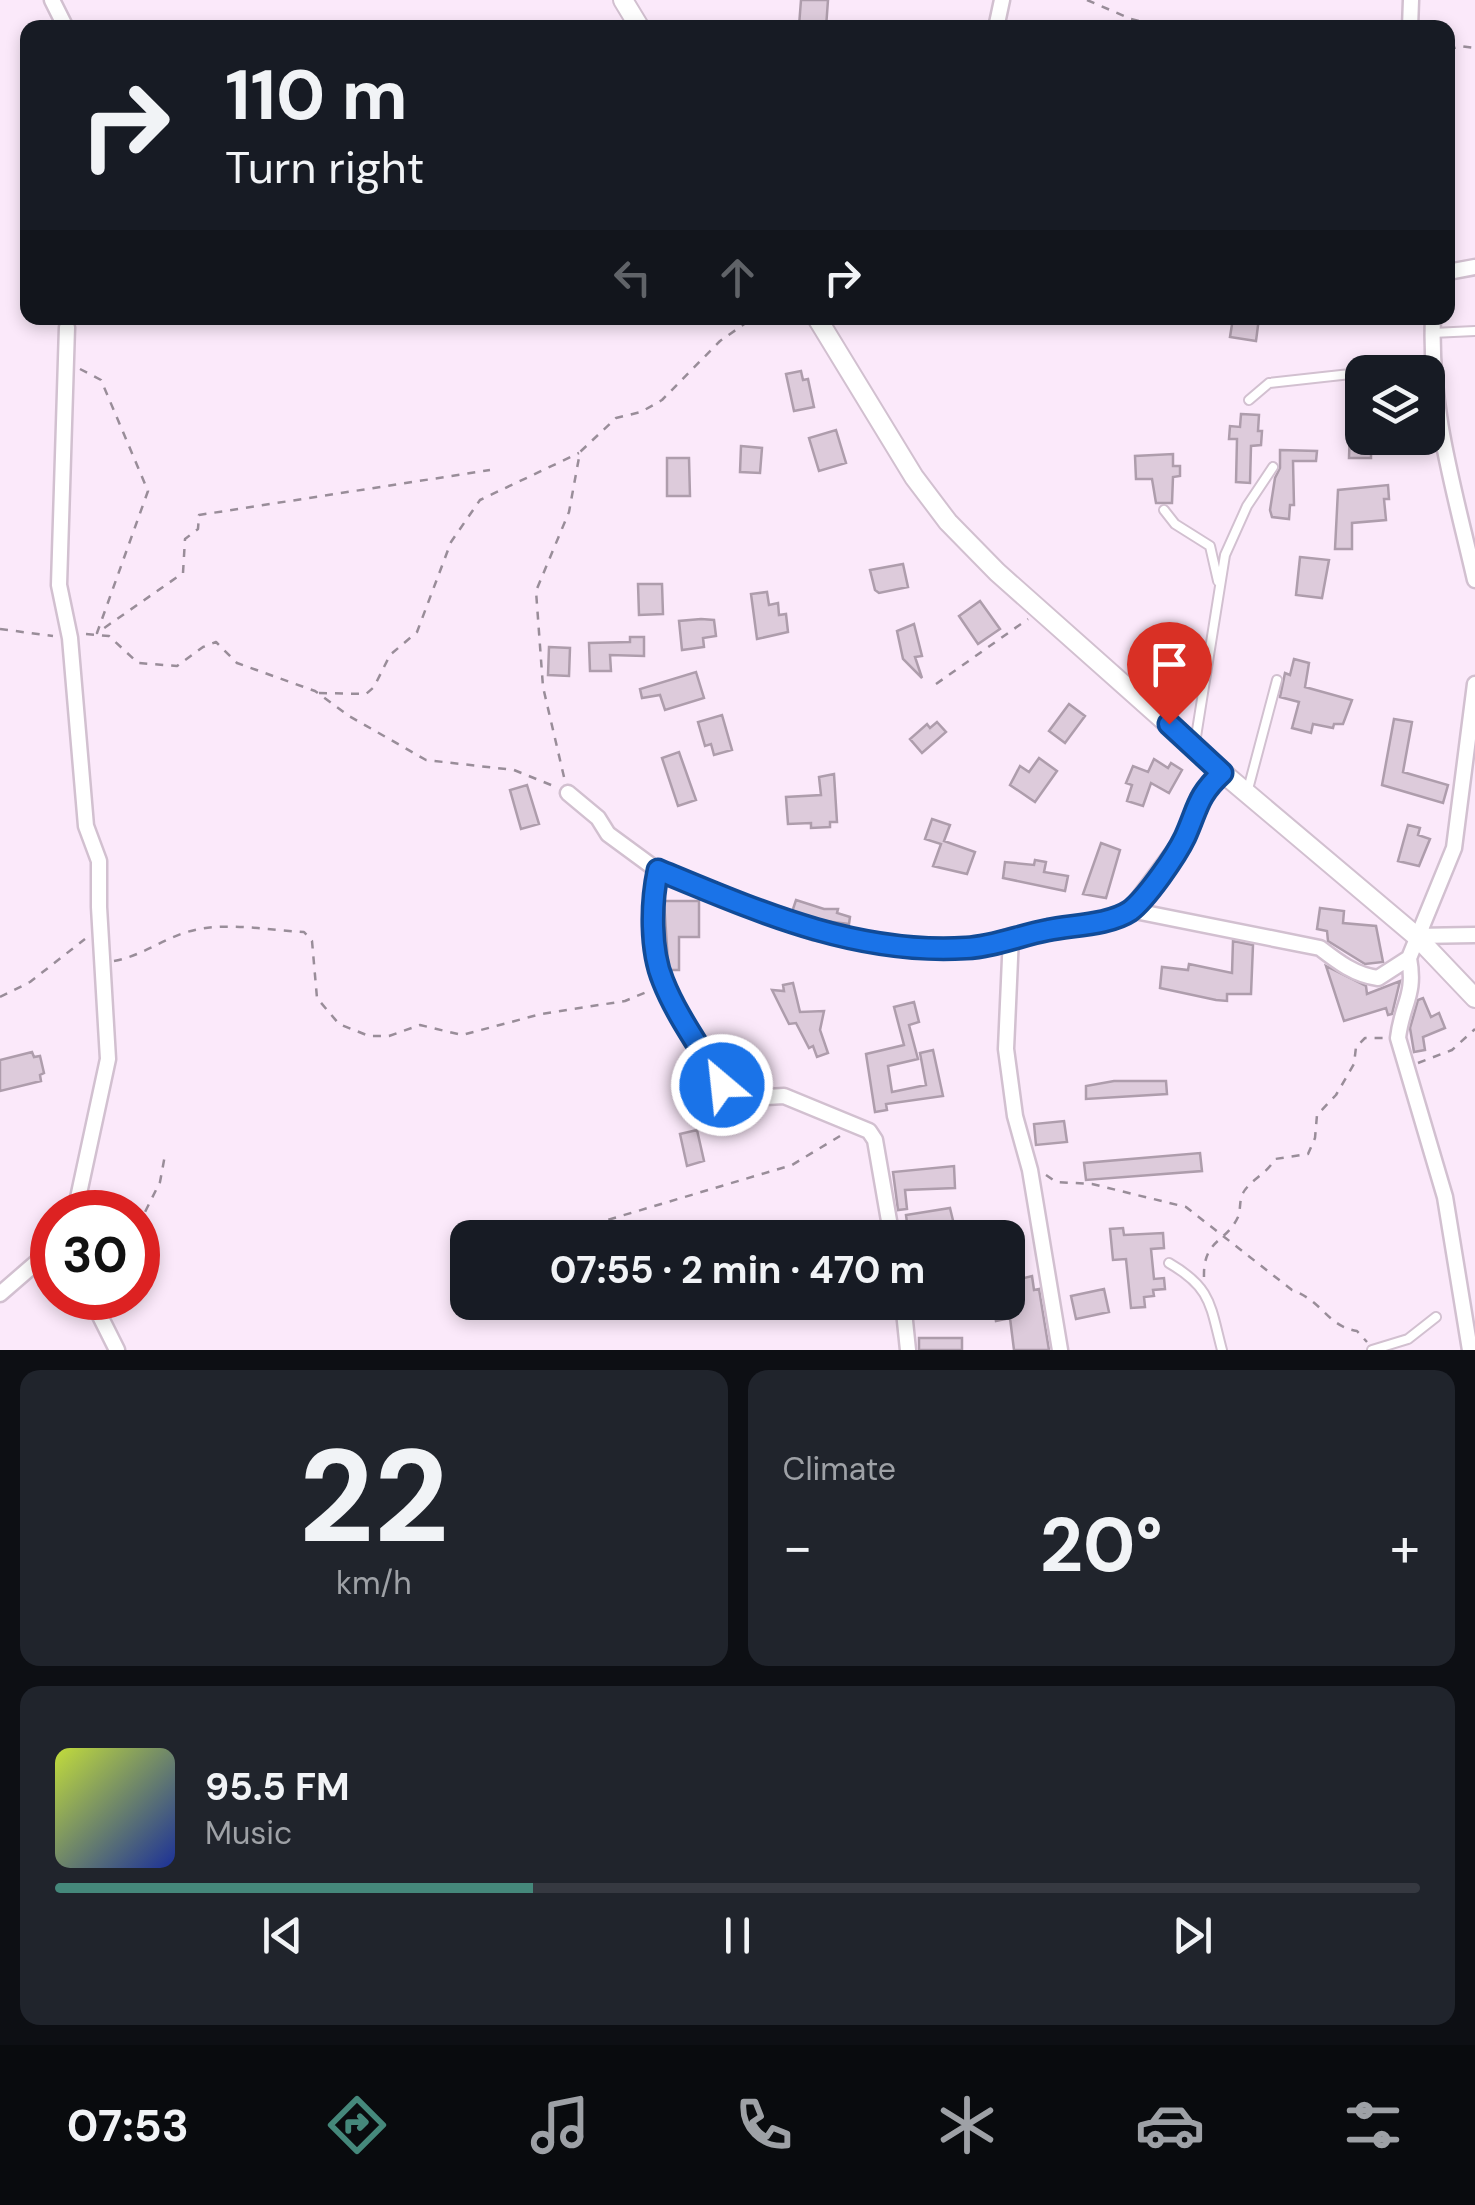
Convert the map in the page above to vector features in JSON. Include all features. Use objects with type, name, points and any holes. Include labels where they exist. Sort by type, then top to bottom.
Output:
[{"type":"street","points":[[821,325],[914,477],[948,522],[1222,773],[1416,936],[1475,998]]},
{"type":"street","points":[[1432,355],[1433,325]]},
{"type":"street","points":[[67,327],[59,585],[70,638],[86,826],[99,861],[102,884],[100,922],[108,1058],[80,1190]]},
{"type":"street","points":[[1444,455],[1475,580]]},
{"type":"street","points":[[1470,1350],[1445,1197],[1398,1038],[1400,1017],[1414,984],[1410,958],[1416,936],[1454,848],[1475,684]]},
{"type":"street","points":[[568,793],[598,818],[608,834],[658,870],[813,932],[917,948],[969,948],[1011,936],[1112,918],[1130,910],[1185,836],[1198,798],[1222,773]]},
{"type":"street","points":[[658,870],[653,894],[657,964],[664,984],[722,1085],[735,1095],[784,1096],[856,1123],[875,1140],[889,1220]]},
{"type":"street","points":[[1130,910],[1320,948],[1338,957],[1355,974],[1378,978],[1410,958]]},
{"type":"street","points":[[1011,936],[1006,1049],[1060,1350]]},
{"type":"street","points":[[1416,936],[1475,936]]},
{"type":"street","points":[[0,1294],[30,1268]]},
{"type":"street","points":[[102,1320],[117,1350]]},
{"type":"street","points":[[906,1320],[908,1350]]},
{"type":"lane","points":[[1433,325],[1475,330]]},
{"type":"lane","points":[[1249,400],[1269,383],[1345,375]]},
{"type":"lane","points":[[1194,747],[1218,588],[1233,532],[1273,467]]},
{"type":"lane","points":[[1164,510],[1176,524],[1210,546],[1218,588]]},
{"type":"lane","points":[[1247,793],[1277,680]]},
{"type":"lane","points":[[1169,1262],[1194,1278],[1210,1297],[1222,1350]]},
{"type":"lane","points":[[1373,1350],[1408,1339],[1436,1318]]},
{"type":"path","points":[[1087,0],[1143,20]]},
{"type":"path","points":[[318,693],[366,694],[374,687],[390,655],[417,632],[451,542],[480,500],[580,452],[616,418],[641,412],[662,400],[720,341],[743,325]]},
{"type":"path","points":[[66,362],[101,380],[148,490],[97,632]]},
{"type":"path","points":[[568,793],[543,686],[536,592],[569,512],[580,452]]},
{"type":"path","points":[[0,629],[70,638],[97,632],[183,573],[185,539],[198,529],[198,515],[490,470]]},
{"type":"path","points":[[936,684],[1041,610]]},
{"type":"path","points":[[97,632],[127,649],[138,663],[177,666],[202,647],[216,642],[237,662],[318,693],[426,760],[514,770],[568,793]]},
{"type":"path","points":[[0,997],[30,982],[77,948],[100,922]]},
{"type":"path","points":[[103,964],[133,958],[187,932],[222,927],[304,932],[312,941],[314,984],[325,1011],[353,1030],[389,1036],[420,1025],[462,1034],[541,1014],[625,1001],[664,984]]},
{"type":"path","points":[[1408,1067],[1452,1050],[1475,1029]]},
{"type":"path","points":[[1210,1297],[1204,1260],[1238,1218],[1243,1192],[1268,1173],[1276,1159],[1308,1154],[1315,1138],[1317,1115],[1350,1072],[1356,1047],[1365,1038],[1398,1038]]},
{"type":"path","points":[[607,1220],[792,1165],[830,1144],[856,1123]]},
{"type":"path","points":[[156,1190],[165,1156]]},
{"type":"path","points":[[1030,1170],[1056,1182],[1092,1184],[1186,1207],[1292,1290],[1312,1297],[1338,1328],[1358,1331],[1373,1350]]},
{"type":"building","points":[[801,0],[828,0],[827,20],[799,20]]},
{"type":"building","points":[[1232,325],[1258,325],[1256,341],[1230,337]]},
{"type":"building","points":[[801,371],[803,380],[808,379],[814,407],[794,411],[786,374]]},
{"type":"building","points":[[1241,414],[1259,415],[1258,431],[1262,431],[1261,445],[1251,446],[1250,483],[1236,482],[1237,439],[1229,439],[1230,426],[1240,427]]},
{"type":"building","points":[[836,430],[846,463],[819,471],[809,438]]},
{"type":"building","points":[[741,446],[762,448],[760,473],[740,472]]},
{"type":"building","points":[[1280,450],[1317,451],[1316,461],[1293,461],[1294,505],[1290,505],[1289,519],[1272,517],[1270,510]]},
{"type":"building","points":[[1173,454],[1173,466],[1180,466],[1180,476],[1173,477],[1172,503],[1156,503],[1152,479],[1136,479],[1135,456]]},
{"type":"building","points":[[1349,455],[1371,455],[1371,458]]},
{"type":"building","points":[[667,458],[689,458],[690,496],[667,496]]},
{"type":"building","points":[[1388,485],[1389,499],[1384,499],[1386,520],[1352,523],[1352,549],[1335,549],[1338,490]]},
{"type":"building","points":[[1300,557],[1329,560],[1322,598],[1296,595]]},
{"type":"building","points":[[903,564],[908,587],[879,593],[875,590],[870,570]]},
{"type":"building","points":[[638,584],[662,584],[663,614],[639,615]]},
{"type":"building","points":[[767,592],[769,605],[778,603],[779,615],[786,614],[788,632],[757,639],[751,594]]},
{"type":"building","points":[[980,601],[1000,629],[978,644],[959,616]]},
{"type":"building","points":[[714,620],[716,636],[703,638],[704,647],[682,650],[679,621]]},
{"type":"building","points":[[914,624],[922,656],[915,657],[922,678],[903,659],[897,631]]},
{"type":"building","points":[[630,637],[644,637],[644,656],[610,655],[611,671],[590,671],[589,643],[630,642]]},
{"type":"building","points":[[549,647],[570,648],[569,676],[548,675]]},
{"type":"building","points":[[1294,659],[1309,663],[1305,687],[1352,700],[1343,724],[1334,724],[1333,728],[1313,724],[1311,733],[1292,728],[1299,702],[1280,697],[1285,673],[1290,675]]},
{"type":"building","points":[[696,672],[704,698],[665,710],[660,695],[642,698],[640,689]]},
{"type":"building","points":[[1069,704],[1085,716],[1065,743],[1049,731]]},
{"type":"building","points":[[722,715],[732,750],[714,755],[711,744],[705,746],[698,722]]},
{"type":"building","points":[[1394,719],[1412,722],[1403,772],[1448,785],[1443,803],[1382,785]]},
{"type":"building","points":[[937,722],[946,732],[922,753],[910,739],[927,724],[930,728]]},
{"type":"building","points":[[679,752],[696,800],[678,806],[662,758]]},
{"type":"building","points":[[1039,758],[1057,771],[1035,802],[1010,785],[1020,766],[1029,772]]},
{"type":"building","points":[[1154,759],[1168,768],[1171,763],[1182,770],[1169,793],[1151,783],[1143,806],[1127,801],[1132,785],[1126,783],[1133,766],[1148,772]]},
{"type":"building","points":[[834,774],[837,822],[830,822],[830,827],[811,828],[811,823],[788,824],[786,797],[821,795],[819,777]]},
{"type":"building","points":[[527,785],[539,824],[521,829],[510,790]]},
{"type":"building","points":[[932,819],[950,825],[944,841],[975,852],[967,874],[933,866],[941,844],[925,839]]},
{"type":"building","points":[[1408,825],[1420,828],[1418,835],[1430,839],[1419,866],[1398,861]]},
{"type":"building","points":[[1101,843],[1120,850],[1106,898],[1083,894]]},
{"type":"building","points":[[1035,860],[1046,862],[1044,872],[1068,876],[1065,891],[1003,878],[1005,862],[1034,865]]},
{"type":"building","points":[[796,900],[838,909],[837,913],[850,917],[849,924],[809,919],[792,912]]},
{"type":"building","points":[[664,901],[699,901],[699,937],[679,937],[679,970],[670,970],[668,962]]},
{"type":"building","points":[[1320,908],[1344,911],[1343,923],[1376,926],[1383,962],[1365,964],[1328,941],[1327,931],[1317,929]]},
{"type":"building","points":[[1233,941],[1253,945],[1251,994],[1227,994],[1227,1001],[1160,988],[1162,967],[1188,970],[1189,964],[1232,973]]},
{"type":"building","points":[[1326,966],[1366,986],[1367,994],[1400,981],[1392,1014],[1388,1015],[1386,1008],[1344,1021]]},
{"type":"building","points":[[793,983],[800,1012],[824,1011],[820,1030],[828,1053],[817,1057],[813,1046],[809,1048],[796,1023],[789,1024],[772,990],[784,991],[783,985]]},
{"type":"building","points":[[1423,998],[1431,1017],[1439,1013],[1445,1028],[1423,1037],[1425,1050],[1414,1052],[1410,1028],[1418,1000]]},
{"type":"building","points":[[914,1002],[919,1022],[909,1025],[918,1059],[888,1066],[892,1092],[926,1085],[920,1053],[933,1050],[943,1096],[886,1104],[887,1110],[875,1112],[866,1054],[904,1045],[894,1007]]},
{"type":"building","points":[[32,1052],[34,1057],[40,1056],[44,1073],[40,1075],[41,1081],[0,1091],[0,1060]]},
{"type":"building","points":[[1114,1081],[1166,1081],[1167,1094],[1086,1099],[1086,1086]]},
{"type":"building","points":[[1064,1121],[1067,1142],[1036,1145],[1034,1124]]},
{"type":"building","points":[[697,1130],[704,1161],[687,1166],[680,1134]]},
{"type":"building","points":[[1200,1153],[1202,1171],[1086,1180],[1084,1163]]},
{"type":"building","points":[[954,1166],[955,1188],[905,1190],[907,1209],[898,1210],[893,1172]]},
{"type":"building","points":[[950,1208],[953,1220],[907,1220],[906,1215]]},
{"type":"building","points":[[1123,1228],[1124,1235],[1163,1233],[1164,1248],[1151,1249],[1154,1279],[1164,1278],[1165,1289],[1153,1290],[1154,1296],[1144,1297],[1145,1307],[1131,1308],[1126,1259],[1113,1260],[1110,1229]]},
{"type":"building","points":[[1032,1276],[1034,1290],[1039,1289],[1049,1350],[1014,1350],[1010,1320],[1025,1320],[1025,1278]]},
{"type":"building","points":[[1104,1289],[1109,1312],[1076,1319],[1071,1296]]},
{"type":"building","points":[[919,1338],[962,1338],[962,1350],[919,1350]]},
{"type":"route","points":[[722,1085],[664,984],[657,964],[653,894],[658,870],[813,932],[917,948],[969,948],[1011,936],[1112,918],[1130,910],[1156,878],[1185,836],[1198,798],[1222,773],[1169,724]]}]
